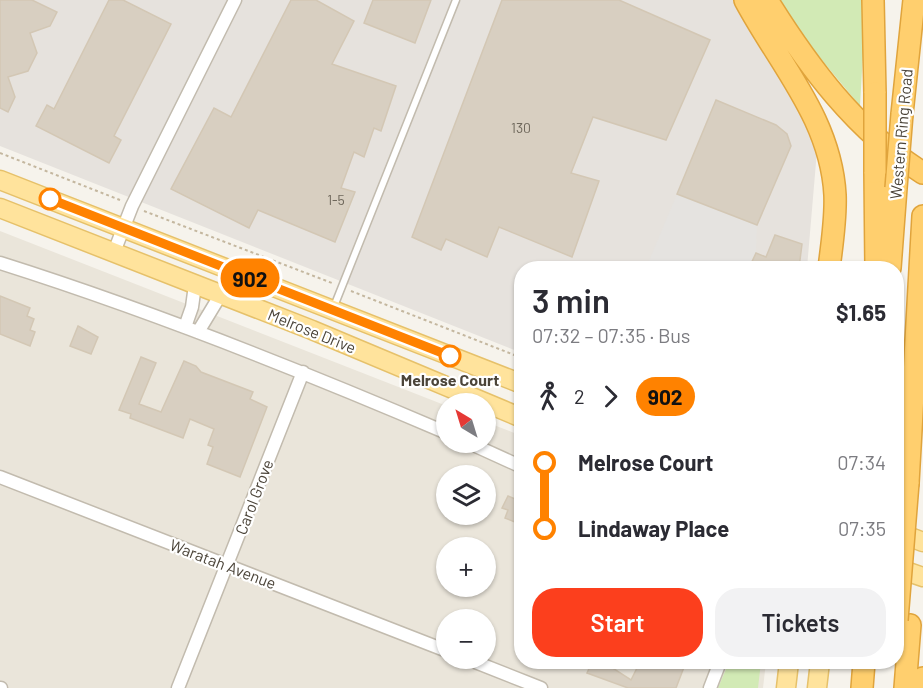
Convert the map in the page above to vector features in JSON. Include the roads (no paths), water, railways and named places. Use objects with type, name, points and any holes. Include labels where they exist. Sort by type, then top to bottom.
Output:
[{"type":"highway","points":[[745,0],[815,113],[825,141],[835,193],[830,261]]},
{"type":"highway","points":[[767,0],[823,81],[847,108],[880,141],[923,173]]},
{"type":"highway","points":[[873,0],[876,261]]},
{"type":"highway","name":"Western Ring Road","points":[[891,261],[914,0]]},
{"type":"highway","name":"Western Ring Road","points":[[904,606],[918,482],[923,216]]},
{"type":"highway","name":"Western Ring Road","points":[[904,667],[905,688]]},
{"type":"highway","points":[[862,688],[863,669]]},
{"type":"highway","points":[[893,688],[894,669]]},
{"type":"highway","points":[[921,688],[923,678]]},
{"type":"main road","name":"Melrose Drive","points":[[0,180],[514,381]]},
{"type":"main road","name":"Melrose Drive","points":[[0,208],[221,294],[514,415]]},
{"type":"main road","points":[[436,381],[446,355]]},
{"type":"main road","points":[[904,535],[923,542]]},
{"type":"main road","points":[[904,570],[923,577]]},
{"type":"main road","points":[[786,688],[788,669]]},
{"type":"main road","points":[[817,688],[819,669]]},
{"type":"street","points":[[114,252],[132,206],[235,0]]},
{"type":"street","points":[[0,263],[119,301],[303,372],[436,429]]},
{"type":"street","points":[[185,327],[192,307],[195,285]]},
{"type":"street","points":[[198,332],[221,294]]},
{"type":"street","name":"Carol Grove","points":[[178,688],[303,372]]},
{"type":"street","points":[[491,453],[514,463]]},
{"type":"street","name":"Waratah Avenue","points":[[0,477],[436,647]]},
{"type":"street","points":[[493,669],[541,688]]},
{"type":"street","points":[[710,688],[717,669]]},
{"type":"lane","points":[[332,310],[456,0]]},
{"type":"place","name":"Melrose Court","points":[[450,356]]}]
